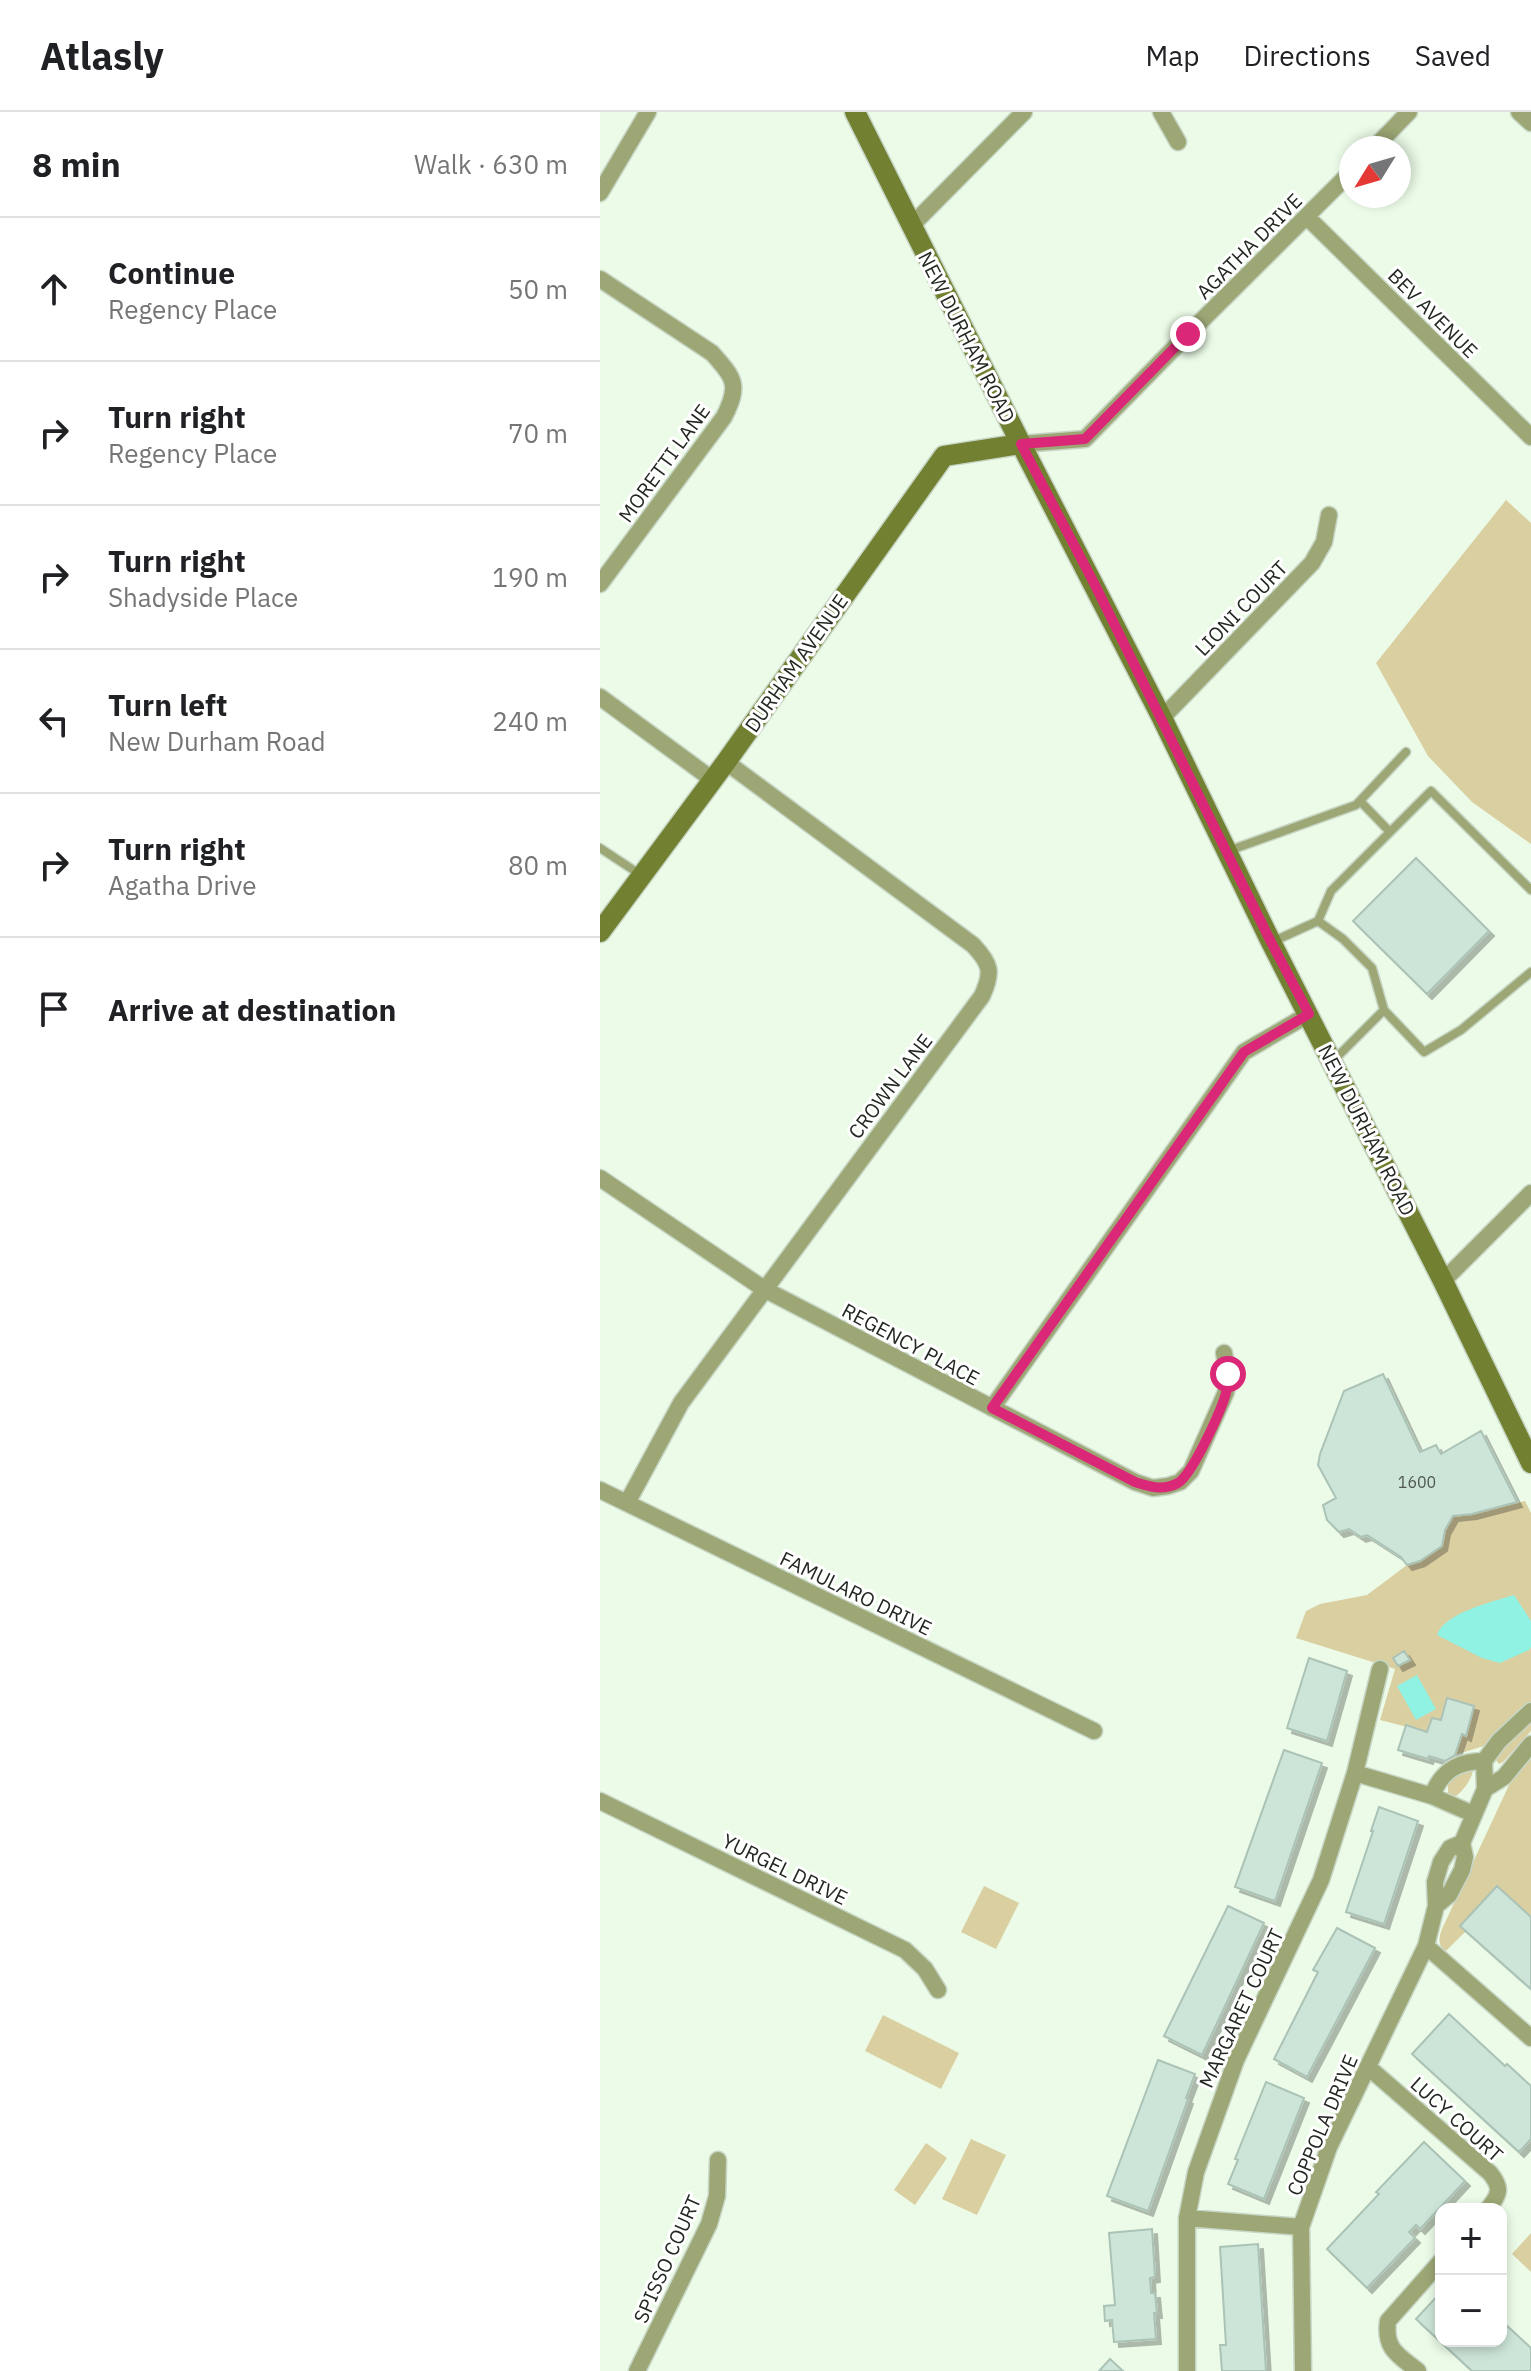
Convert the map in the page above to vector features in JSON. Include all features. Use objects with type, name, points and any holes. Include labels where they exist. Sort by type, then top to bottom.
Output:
[{"type":"main road","name":"NEW DURHAM ROAD","points":[[855,112],[1162,718],[1531,1463]]},
{"type":"main road","name":"DURHAM AVENUE","points":[[600,932],[713,780],[944,456],[1021,444]]},
{"type":"street","points":[[600,193],[648,112]]},
{"type":"street","points":[[911,226],[1024,112]]},
{"type":"street","points":[[1161,112],[1178,142]]},
{"type":"street","points":[[1386,136],[1409,112]]},
{"type":"street","points":[[1519,112],[1531,123]]},
{"type":"street","name":"AGATHA DRIVE","points":[[1021,444],[1085,439],[1339,184]]},
{"type":"street","name":"BEV AVENUE","points":[[1307,217],[1531,437]]},
{"type":"street","name":"MORETTI LANE","points":[[600,279],[712,353],[734,384],[734,397],[724,417],[600,584]]},
{"type":"street","name":"LIONI COURT","points":[[1162,718],[1312,563],[1324,542],[1329,515]]},
{"type":"street","points":[[600,697],[713,780]]},
{"type":"street","name":"CROWN LANE","points":[[627,1503],[681,1403],[982,996],[989,982],[990,970],[985,957],[973,945],[726,762]]},
{"type":"street","points":[[992,1408],[1244,1052],[1309,1014]]},
{"type":"street","name":"REGENCY PLACE","points":[[600,1178],[764,1289],[1135,1482],[1153,1488],[1180,1482],[1191,1471],[1226,1392],[1228,1374],[1224,1353]]},
{"type":"street","points":[[1443,1281],[1531,1193]]},
{"type":"street","name":"FAMULARO DRIVE","points":[[600,1490],[1094,1731]]},
{"type":"street","name":"MARGARET COURT","points":[[1187,2371],[1187,2218],[1196,2172],[1236,2060],[1321,1880],[1355,1773],[1380,1669]]},
{"type":"street","points":[[1432,1796],[1444,1773],[1470,1761],[1484,1761],[1499,1741],[1531,1711]]},
{"type":"street","name":"COPPOLA DRIVE","points":[[1485,1789],[1504,1777],[1531,1744]]},
{"type":"street","name":"COPPOLA DRIVE","points":[[1303,2371],[1301,2227],[1329,2147],[1426,1946],[1436,1906],[1435,1882],[1441,1862],[1450,1848],[1462,1843],[1485,1789],[1484,1761]]},
{"type":"street","points":[[1355,1773],[1432,1796],[1473,1814]]},
{"type":"street","name":"YURGEL DRIVE","points":[[600,1801],[905,1950],[925,1969],[938,1990]]},
{"type":"street","points":[[1426,1946],[1531,2038]]},
{"type":"street","name":"LUCY COURT","points":[[1368,2067],[1490,2173],[1498,2183],[1498,2195],[1492,2203]]},
{"type":"street","name":"SPISSO COURT","points":[[637,2371],[709,2224],[717,2196],[718,2160]]},
{"type":"street","points":[[1187,2218],[1301,2227]]},
{"type":"street","points":[[1418,2371],[1389,2345],[1386,2333],[1388,2321],[1435,2268]]},
{"type":"lane","points":[[1227,851],[1356,805],[1406,752]]},
{"type":"lane","points":[[1271,942],[1318,921],[1331,891],[1431,791],[1531,890]]},
{"type":"lane","points":[[1360,801],[1390,832]]},
{"type":"lane","points":[[600,848],[642,875]]},
{"type":"lane","points":[[1318,921],[1343,939],[1372,968],[1384,1010],[1424,1052],[1461,1030],[1531,972]]},
{"type":"lane","points":[[1332,1062],[1384,1010]]},
{"type":"shaded area","points":[[1506,500],[1531,523],[1531,844],[1472,802],[1428,756],[1376,663]]},
{"type":"shaded area","points":[[1525,1501],[1531,1513],[1531,1702],[1505,1724],[1490,1744],[1455,1755],[1462,1734],[1465,1735],[1473,1706],[1448,1698],[1441,1720],[1432,1718],[1427,1732],[1380,1720],[1395,1669],[1296,1638],[1306,1611],[1320,1604],[1367,1595],[1407,1565],[1420,1561],[1453,1516]]},
{"type":"shaded area","points":[[1531,1720],[1531,1731],[1499,1764],[1496,1760],[1503,1749]]},
{"type":"shaded area","points":[[1531,1758],[1531,1916],[1497,1886],[1461,1926],[1466,1931],[1446,1951],[1440,1944],[1442,1929],[1509,1785]]},
{"type":"shaded area","points":[[1473,1770],[1459,1794],[1448,1794],[1451,1780]]},
{"type":"shaded area","points":[[984,1886],[1019,1903],[996,1949],[961,1932]]},
{"type":"shaded area","points":[[883,2015],[959,2053],[941,2089],[865,2051]]},
{"type":"shaded area","points":[[971,2139],[1006,2155],[977,2215],[942,2199]]},
{"type":"shaded area","points":[[926,2143],[947,2158],[915,2205],[894,2190]]},
{"type":"shaded area","points":[[1531,2233],[1531,2272],[1512,2254]]},
{"type":"water","points":[[1514,1595],[1531,1621],[1529,1650],[1500,1663],[1482,1658],[1437,1635],[1449,1620]]},
{"type":"water","points":[[1417,1675],[1436,1709],[1416,1720],[1397,1686]]},
{"type":"building","points":[[1416,858],[1489,931],[1427,994],[1353,921]]},
{"type":"building","points":[[1383,1374],[1420,1452],[1436,1445],[1441,1454],[1481,1431],[1517,1502],[1453,1516],[1445,1530],[1442,1546],[1420,1561],[1407,1565],[1401,1557],[1367,1535],[1361,1537],[1349,1529],[1339,1532],[1327,1520],[1323,1505],[1336,1498],[1318,1465],[1320,1454],[1344,1391]]},
{"type":"building","points":[[1404,1651],[1410,1660],[1398,1666],[1393,1658]]},
{"type":"building","points":[[1309,1658],[1347,1671],[1327,1741],[1287,1728]]},
{"type":"building","points":[[1447,1698],[1474,1706],[1466,1736],[1462,1734],[1455,1755],[1445,1761],[1398,1750],[1406,1725],[1427,1732],[1432,1718],[1441,1720]]},
{"type":"building","points":[[1284,1750],[1322,1763],[1275,1901],[1235,1887]]},
{"type":"building","points":[[1379,1807],[1418,1821],[1384,1924],[1346,1912]]},
{"type":"building","points":[[1497,1886],[1531,1917],[1531,1989],[1460,1926]]},
{"type":"building","points":[[1228,1906],[1264,1923],[1202,2055],[1164,2036]]},
{"type":"building","points":[[1337,1928],[1375,1948],[1307,2077],[1274,2059],[1318,1972],[1313,1970]]},
{"type":"building","points":[[1449,2014],[1531,2086],[1531,2139],[1519,2152],[1412,2054]]},
{"type":"building","points":[[1158,2060],[1195,2074],[1148,2211],[1107,2196]]},
{"type":"building","points":[[1266,2082],[1304,2098],[1264,2199],[1228,2184]]},
{"type":"building","points":[[1424,2142],[1465,2181],[1444,2203],[1435,2203],[1435,2213],[1420,2229],[1416,2225],[1409,2232],[1415,2238],[1367,2288],[1327,2249],[1379,2194],[1376,2192]]},
{"type":"building","points":[[1152,2229],[1155,2277],[1150,2278],[1157,2313],[1154,2313],[1156,2339],[1114,2342],[1112,2320],[1105,2321],[1104,2306],[1115,2305],[1109,2233]]},
{"type":"building","points":[[1258,2244],[1266,2371],[1222,2371],[1220,2345],[1226,2345],[1220,2247]]},
{"type":"building","points":[[1435,2298],[1435,2337],[1416,2319]]},
{"type":"building","points":[[1507,2326],[1531,2348],[1531,2371],[1472,2371],[1446,2347],[1507,2347]]},
{"type":"building","points":[[1110,2359],[1123,2371],[1099,2371]]},
{"type":"route","points":[[1188,334],[1085,439],[1021,444],[1095,585],[1309,1014],[1244,1052],[992,1408],[1135,1482],[1153,1488],[1168,1486],[1180,1482],[1191,1471],[1226,1392],[1228,1374]]}]
